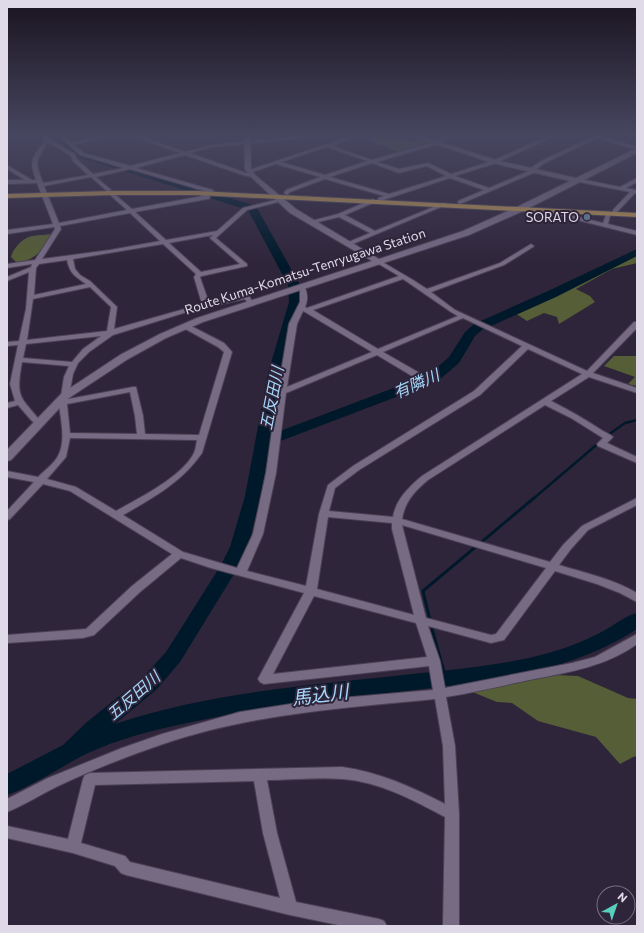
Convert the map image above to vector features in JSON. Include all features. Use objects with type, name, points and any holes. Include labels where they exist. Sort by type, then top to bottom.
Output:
[{"type":"highway","points":[[7,196],[42,188]]},
{"type":"highway","points":[[7,192],[42,188],[110,191],[213,192]]},
{"type":"highway","points":[[110,191],[189,190],[275,196],[380,198],[445,204],[637,213]]},
{"type":"highway","points":[[275,196],[287,193],[460,202],[547,210],[612,212]]},
{"type":"main road","points":[[256,178],[293,212],[379,262]]},
{"type":"main road","points":[[564,178],[576,180]]},
{"type":"main road","name":"Route Kuma-Komatsu-Tenryugawa Station","points":[[7,456],[62,400],[124,357],[184,326],[466,233],[522,208],[581,178]]},
{"type":"street","points":[[25,178],[42,188],[86,178]]},
{"type":"street","points":[[7,279],[34,265],[58,229],[58,225],[38,178]]},
{"type":"street","points":[[94,178],[200,274]]},
{"type":"street","points":[[163,178],[213,192]]},
{"type":"street","points":[[287,193],[288,191],[323,178]]},
{"type":"street","points":[[325,178],[380,198]]},
{"type":"street","points":[[310,222],[340,215],[380,198],[445,178]]},
{"type":"street","points":[[454,178],[489,190]]},
{"type":"street","points":[[460,202],[517,178]]},
{"type":"street","points":[[576,180],[635,192]]},
{"type":"street","points":[[621,189],[637,180]]},
{"type":"street","points":[[7,182],[31,181]]},
{"type":"street","points":[[605,225],[612,212],[635,192]]},
{"type":"street","points":[[7,232],[58,225],[208,196],[198,193]]},
{"type":"street","points":[[200,274],[245,265],[213,238],[240,213],[275,196]]},
{"type":"street","points":[[348,244],[445,204]]},
{"type":"street","points":[[547,210],[637,233]]},
{"type":"street","points":[[340,215],[374,234]]},
{"type":"street","points":[[7,266],[34,265],[165,243],[219,232]]},
{"type":"street","points":[[426,292],[502,264],[531,246]]},
{"type":"street","points":[[7,517],[62,457],[66,448],[66,435],[62,400],[69,374],[73,364],[96,343],[110,333],[114,307],[91,285],[78,276],[72,268],[70,258]]},
{"type":"street","points":[[379,262],[404,277],[444,306],[588,374],[637,391]]},
{"type":"street","points":[[34,265],[20,360],[10,385],[24,410],[38,423]]},
{"type":"street","points":[[200,274],[197,277],[206,305]]},
{"type":"street","points":[[241,572],[258,534],[271,473],[282,392],[297,313],[304,309],[404,277]]},
{"type":"street","points":[[30,298],[91,285]]},
{"type":"street","points":[[300,288],[305,296],[304,309]]},
{"type":"street","points":[[7,344],[23,341],[110,333],[206,305],[247,297],[251,304]]},
{"type":"street","points":[[304,309],[420,377]]},
{"type":"street","points":[[282,392],[464,316]]},
{"type":"street","points":[[451,926],[452,814],[449,746],[434,661],[397,529],[396,520],[399,508],[404,498],[414,486],[425,478],[588,374],[637,324]]},
{"type":"street","points":[[116,515],[179,476],[198,454],[228,352],[221,345],[184,326]]},
{"type":"street","points":[[434,661],[264,679],[311,591],[324,514],[331,487],[356,468],[477,393],[526,346]]},
{"type":"street","points":[[20,360],[73,364]]},
{"type":"street","points":[[62,400],[133,389],[139,416],[141,436]]},
{"type":"street","points":[[544,401],[574,416],[606,436],[601,444],[637,460]]},
{"type":"street","points":[[7,406],[19,402]]},
{"type":"street","points":[[66,435],[203,438]]},
{"type":"street","points":[[7,474],[41,480],[73,490],[179,554],[215,566],[491,639],[500,637],[567,547],[585,528],[637,501]]},
{"type":"street","points":[[324,514],[396,520],[601,581],[624,590],[637,598]]},
{"type":"street","points":[[7,639],[83,634],[90,632],[136,589],[179,554]]},
{"type":"street","points":[[7,806],[53,782],[127,752],[162,739],[240,718],[317,705],[439,692],[526,677],[598,660],[626,646],[637,638]]},
{"type":"street","points":[[73,847],[90,779],[342,773],[371,777],[405,789],[452,814]]},
{"type":"street","points":[[259,775],[270,833],[290,908]]},
{"type":"street","points":[[7,832],[73,847],[120,861],[126,868],[290,908],[379,926]]},
{"type":"green space","points":[[53,234],[46,245],[34,257],[17,263],[11,257],[17,246],[25,239],[33,236]]},
{"type":"green space","points":[[637,254],[637,263],[612,269],[576,289],[590,296],[595,302],[559,324],[557,317],[544,313],[527,321],[515,313]]},
{"type":"green space","points":[[614,356],[637,356],[637,386],[628,384],[635,377],[604,366]]},
{"type":"green space","points":[[555,675],[578,676],[628,698],[637,699],[637,756],[620,764],[596,737],[538,721],[512,703],[497,702],[465,689],[488,687]]},
{"type":"waterway","name":"五反田川","points":[[154,178],[252,208],[294,285],[295,302],[275,373],[263,443]]},
{"type":"waterway","name":"有隣川","points":[[263,443],[433,378],[454,360],[469,335],[478,327],[552,294],[637,252]]},
{"type":"waterway","points":[[608,435],[625,423],[637,420]]},
{"type":"waterway","points":[[533,499],[601,441]]},
{"type":"waterway","name":"五反田川","points":[[71,751],[95,728],[150,683],[173,657],[230,566],[239,547],[253,496],[263,443]]},
{"type":"waterway","points":[[430,620],[423,591],[534,498]]},
{"type":"waterway","name":"馬込川","points":[[71,751],[118,732],[152,722],[205,710],[261,700],[472,676],[530,666],[586,648],[612,636],[637,620]]},
{"type":"waterway","points":[[431,625],[446,679]]},
{"type":"waterway","name":"馬込川","points":[[7,785],[71,751]]},
{"type":"place","name":"SORATO","points":[[587,217]]}]
